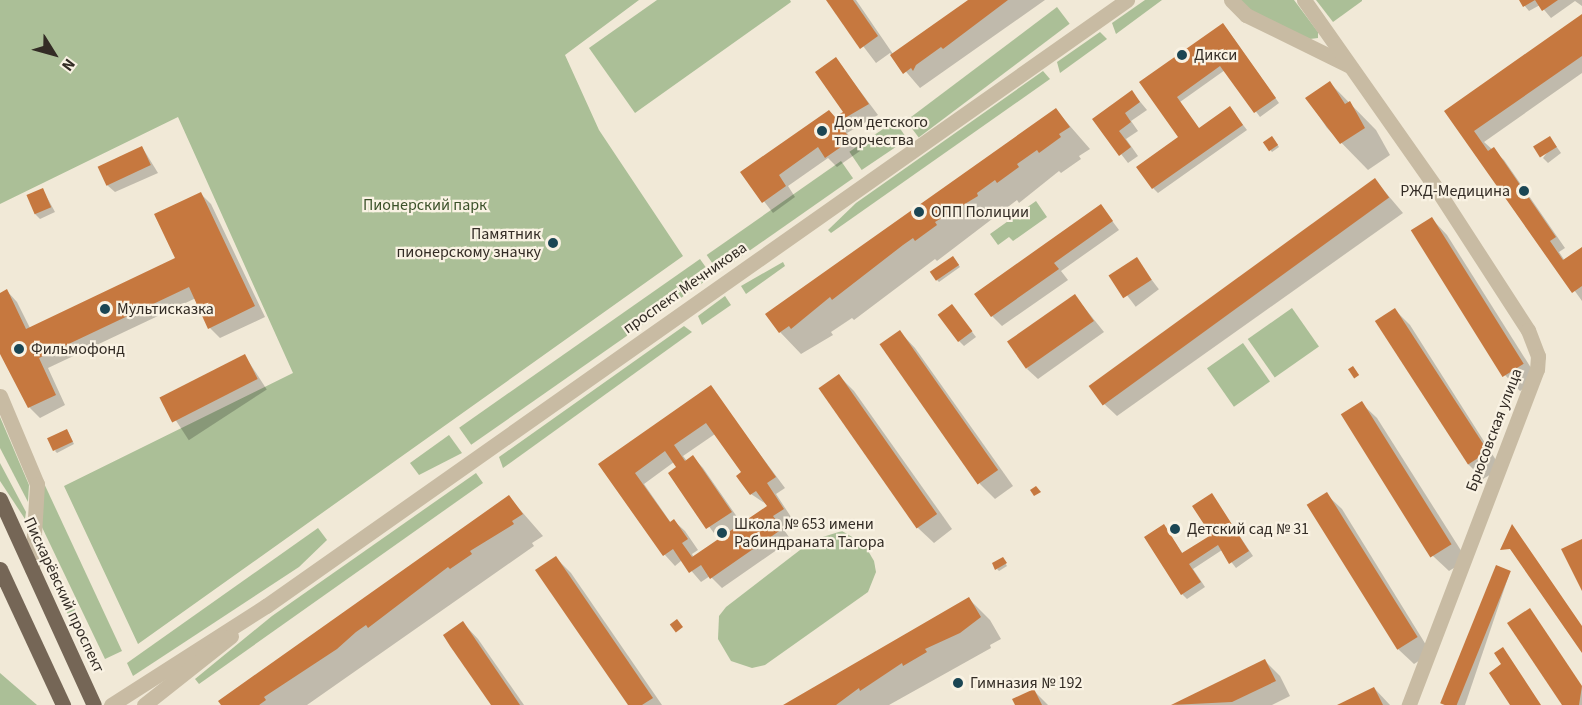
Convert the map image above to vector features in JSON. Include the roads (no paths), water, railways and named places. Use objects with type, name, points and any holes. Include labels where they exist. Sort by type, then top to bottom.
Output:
[{"type":"main road","name":"Пискарёвский проспект","points":[[0,499],[94,705]]},
{"type":"main road","points":[[0,569],[63,705]]},
{"type":"street","name":"проспект Мечникова","points":[[111,705],[266,606],[1127,0]]},
{"type":"street","name":"Брюсовская улица","points":[[1231,0],[1255,20],[1351,67]]},
{"type":"street","name":"Брюсовская улица","points":[[1304,0],[1436,188],[1528,330],[1538,356],[1538,369],[1409,705]]},
{"type":"street","points":[[0,396],[37,484],[32,569]]},
{"type":"street","name":"проспект Мечникова","points":[[144,705],[266,606]]},
{"type":"place","name":"Дикси","points":[[1182,55]]},
{"type":"place","name":"Дом детского творчества","points":[[822,131]]},
{"type":"place","name":"РЖД-Медицина","points":[[1524,191]]},
{"type":"place","name":"ОПП Полиции","points":[[919,212]]},
{"type":"place","name":"Памятник пионерскому значку","points":[[553,243]]},
{"type":"place","name":"Мультисказка","points":[[105,309]]},
{"type":"place","name":"Фильмофонд","points":[[19,349]]},
{"type":"place","name":"Детский сад № 31","points":[[1175,529]]},
{"type":"place","name":"Школа № 653 имени Рабиндраната Тагора","points":[[722,533]]},
{"type":"place","name":"Гимназия № 192","points":[[958,683]]},
{"type":"park label","name":"Пионерский парк","points":[[425,205]]}]
